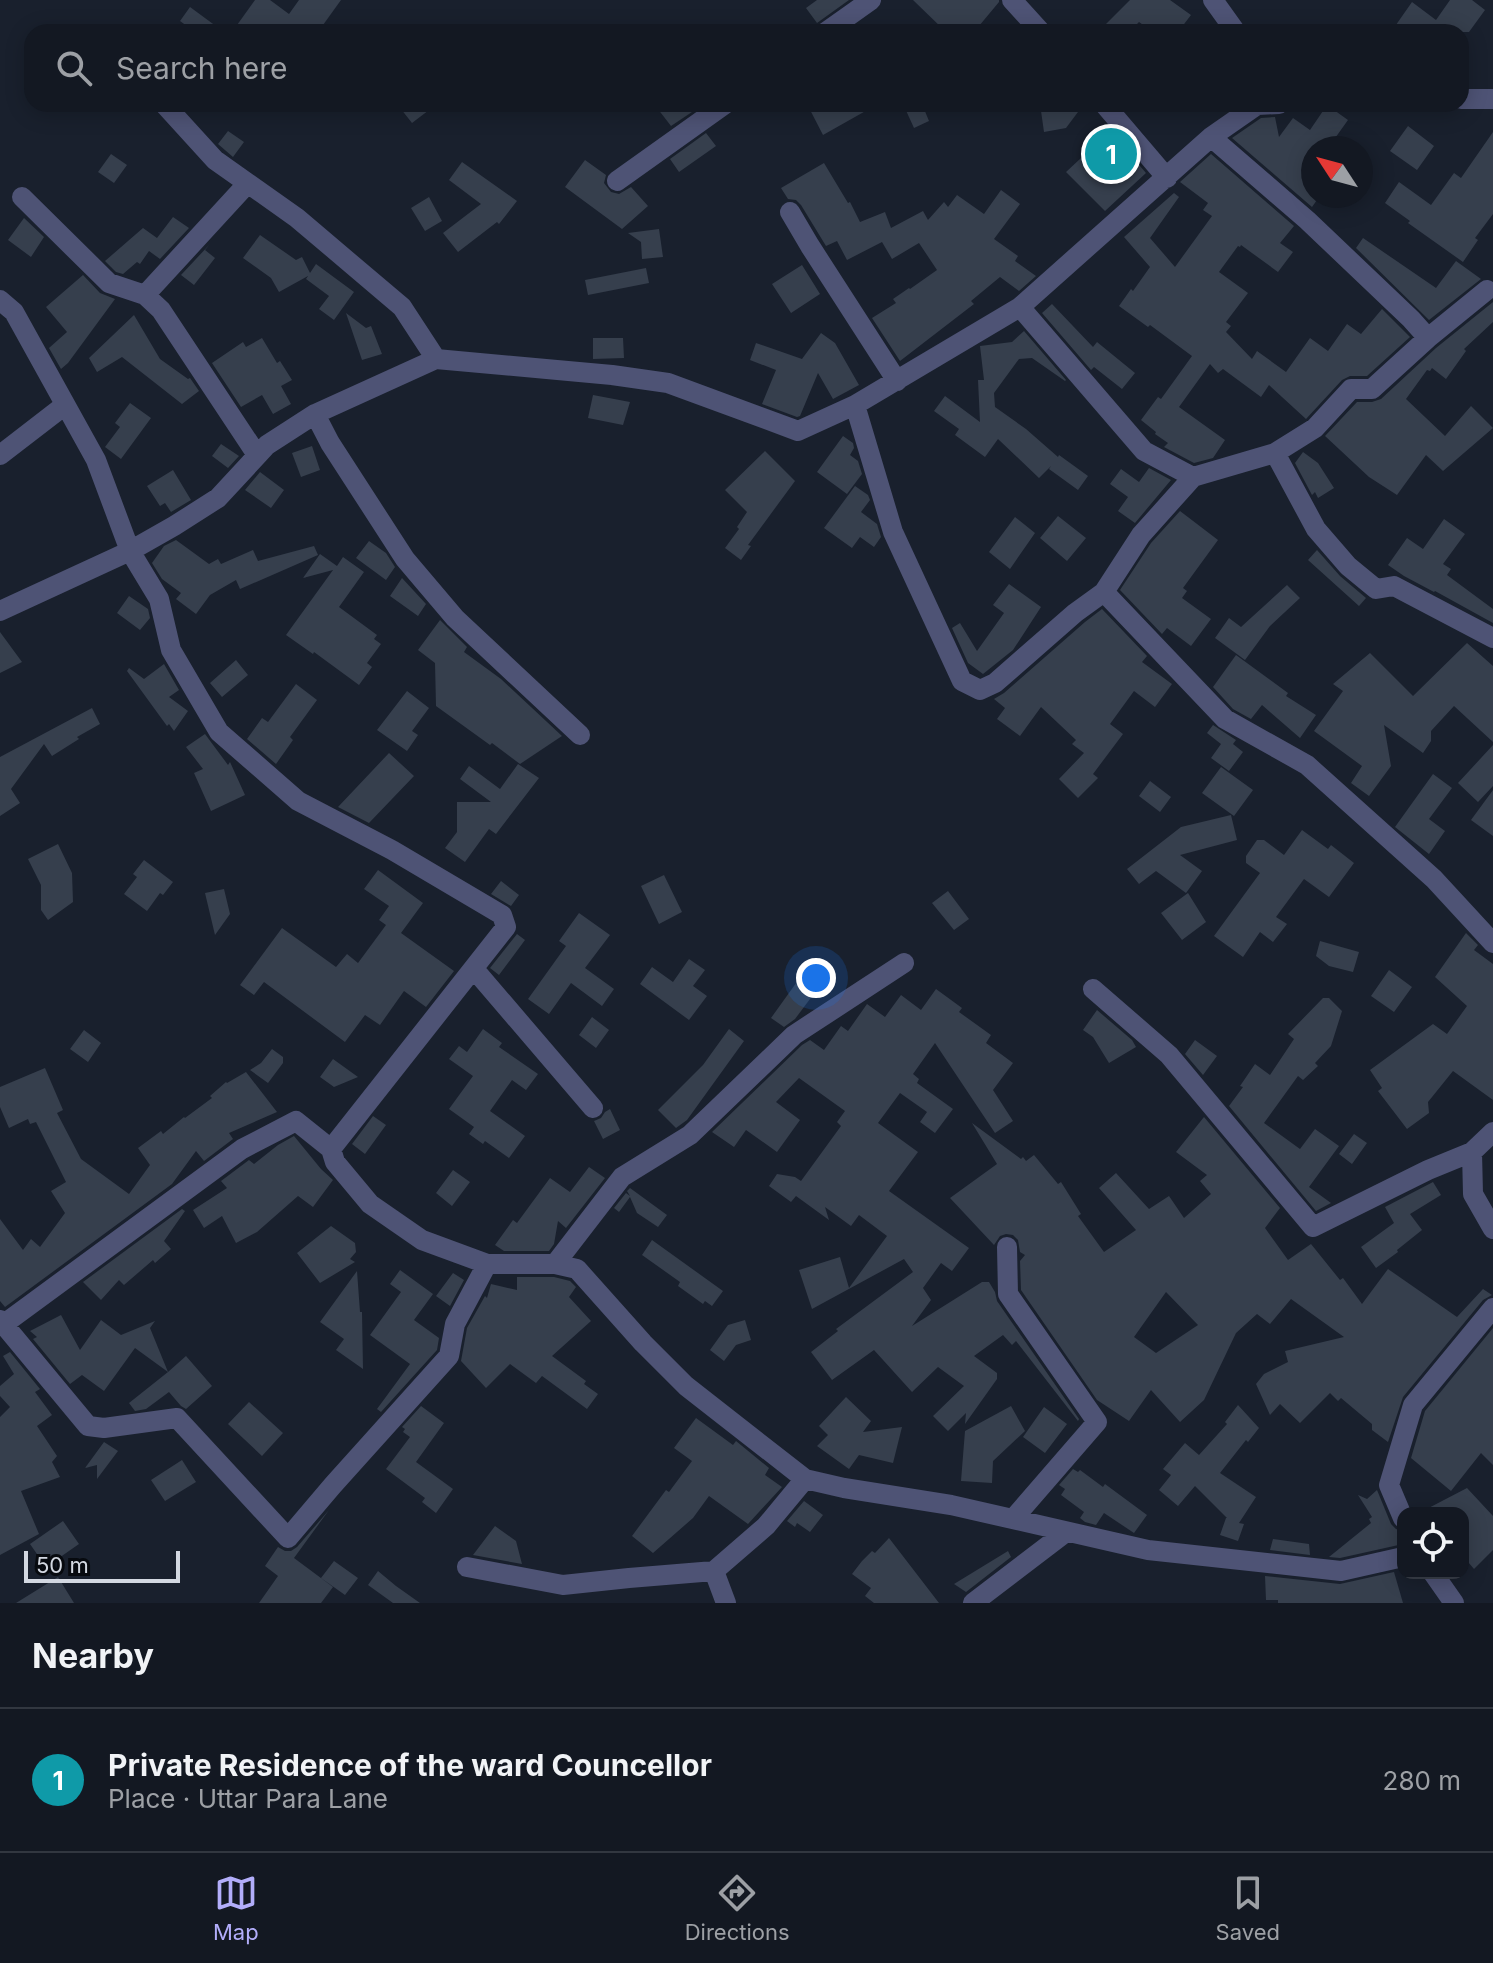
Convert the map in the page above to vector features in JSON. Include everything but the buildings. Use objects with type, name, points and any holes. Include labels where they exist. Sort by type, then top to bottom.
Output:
[{"type":"street","points":[[837,24],[871,0]]},
{"type":"street","points":[[1012,0],[1034,24]]},
{"type":"street","points":[[1213,0],[1230,24]]},
{"type":"street","points":[[1469,99],[1493,99]]},
{"type":"street","points":[[171,112],[215,160],[297,218],[402,307],[436,359]]},
{"type":"street","points":[[617,181],[714,112]]},
{"type":"street","points":[[1111,112],[1167,178]]},
{"type":"street","points":[[0,611],[130,551],[174,526],[218,498],[267,445],[315,414],[436,359],[668,383],[798,431],[855,405],[1020,307],[1211,137],[1247,112]]},
{"type":"street","points":[[1211,137],[1307,220],[1428,338]]},
{"type":"street","points":[[145,295],[248,183]]},
{"type":"street","points":[[22,197],[109,283],[145,295],[161,310],[257,455]]},
{"type":"street","points":[[790,212],[897,381]]},
{"type":"street","points":[[855,405],[893,532],[962,681],[980,690],[995,683],[1075,613],[1104,592],[1141,535],[1193,477],[1275,453],[1315,428],[1351,389],[1372,389],[1487,290]]},
{"type":"street","points":[[0,300],[14,312],[96,460],[130,551],[159,599],[171,650],[219,732],[298,801],[392,850],[502,915],[506,927],[331,1149]]},
{"type":"street","points":[[1020,307],[1144,451],[1193,477]]},
{"type":"street","points":[[0,455],[65,405]]},
{"type":"street","points":[[315,414],[330,443],[405,559],[455,618],[580,735]]},
{"type":"street","points":[[1275,453],[1316,529],[1348,566],[1376,589],[1394,586],[1493,638]]},
{"type":"street","points":[[1104,592],[1225,719],[1307,765],[1434,879],[1493,943]]},
{"type":"street","points":[[555,1264],[622,1177],[690,1135],[794,1035],[904,963]]},
{"type":"street","points":[[474,969],[593,1108]]},
{"type":"street","points":[[1093,989],[1169,1055],[1313,1227],[1428,1170],[1472,1152],[1493,1132]]},
{"type":"street","points":[[487,1264],[455,1324],[449,1356],[288,1538],[177,1418],[104,1428],[88,1426],[2,1322],[242,1149],[296,1121],[331,1149],[335,1162],[370,1204],[422,1240],[487,1264],[555,1264],[577,1269],[686,1386],[805,1479],[951,1505],[1148,1550],[1341,1571],[1397,1558]]},
{"type":"street","points":[[1472,1152],[1473,1194],[1493,1229]]},
{"type":"street","points":[[1007,1247],[1008,1294],[1097,1422],[1013,1519]]},
{"type":"street","points":[[1398,1507],[1389,1485],[1413,1405],[1493,1308]]},
{"type":"street","points":[[467,1567],[563,1585],[714,1571],[766,1526],[805,1479]]},
{"type":"street","points":[[973,1603],[1066,1532]]},
{"type":"street","points":[[714,1571],[726,1603]]},
{"type":"street","points":[[1437,1579],[1454,1603]]},
{"type":"place","name":"Private Residence of the ward Councellor","points":[[1111,154]]}]
